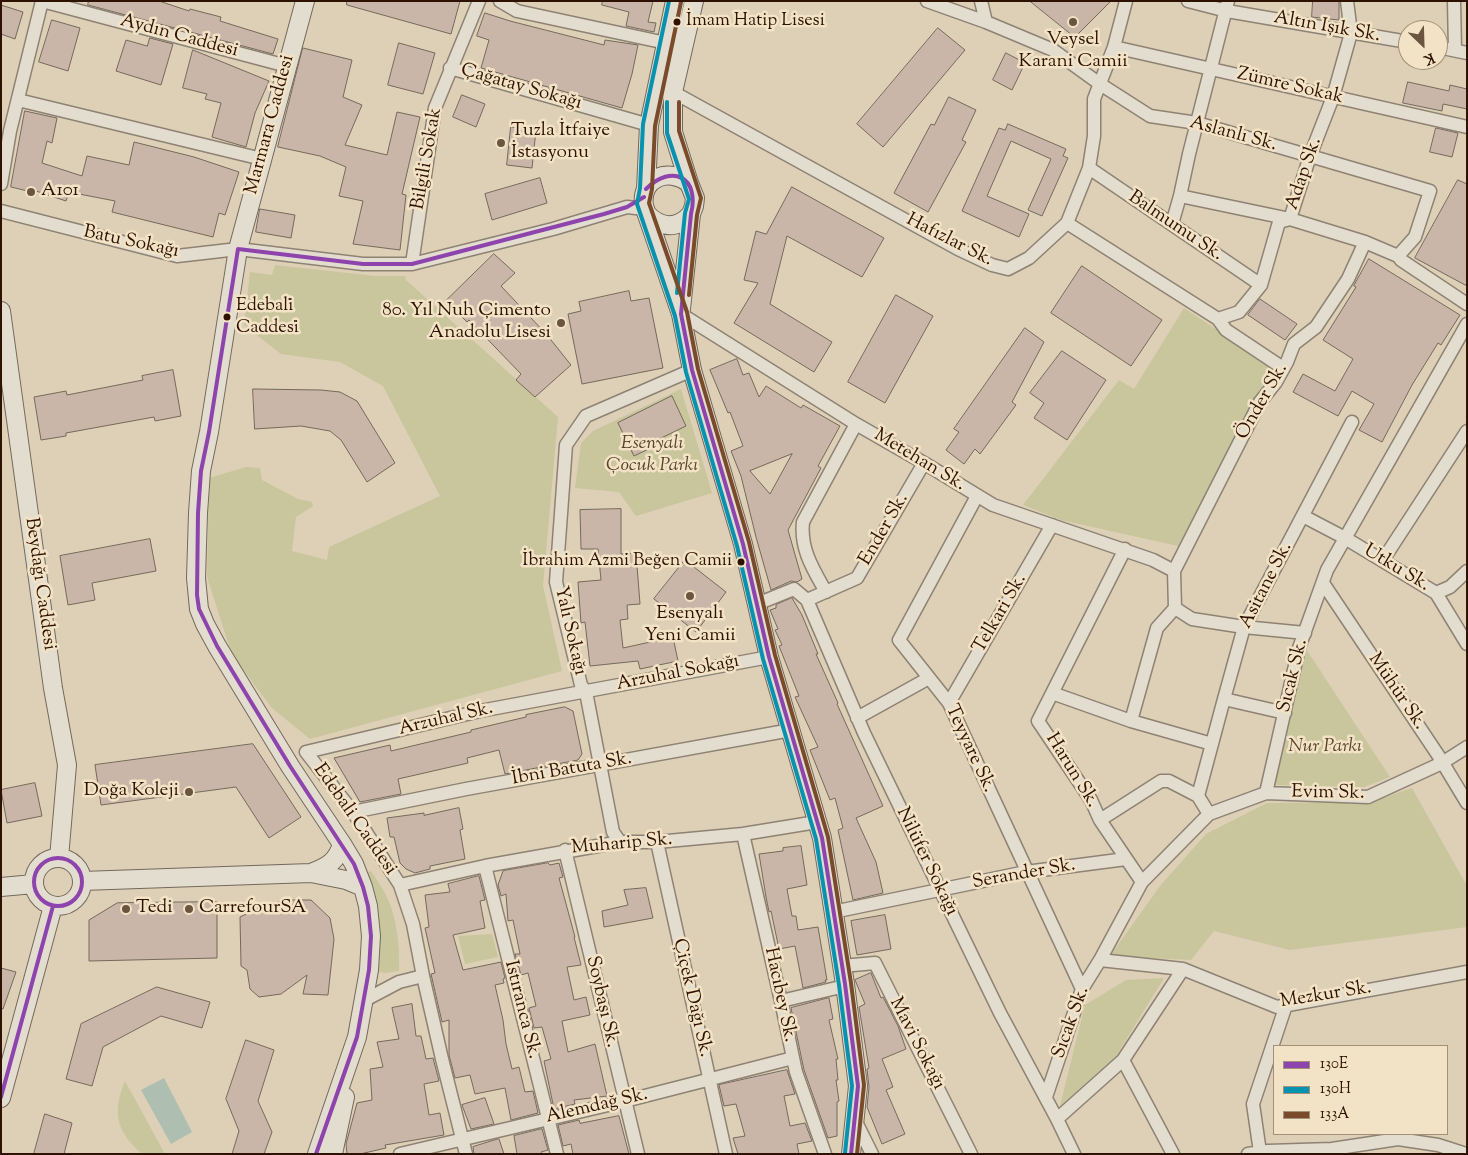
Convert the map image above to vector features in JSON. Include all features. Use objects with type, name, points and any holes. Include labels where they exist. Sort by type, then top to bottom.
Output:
[{"type":"street","name":"Aydın Caddesi","points":[[42,1],[287,66]]},
{"type":"street","points":[[1,184],[18,100],[42,1]]},
{"type":"street","name":"Marmara Caddesi","points":[[238,249],[305,1]]},
{"type":"street","name":"Bilgili Sokak","points":[[412,264],[435,108],[479,1]]},
{"type":"street","points":[[500,1],[517,11],[666,43]]},
{"type":"street","points":[[675,1],[650,125],[646,202],[681,314],[692,370],[743,544],[769,657],[822,838],[845,986],[858,1086],[851,1154]]},
{"type":"street","points":[[681,314],[691,214],[695,198],[673,132],[674,92],[694,1]]},
{"type":"street","name":"Aslanlı Sk.","points":[[927,1],[986,22],[1052,50],[1150,116],[1197,123],[1430,191],[1415,237],[1398,256]]},
{"type":"street","points":[[981,1],[986,22]]},
{"type":"street","name":"Hafızlar Sk.","points":[[674,92],[958,250],[992,265],[1008,269],[1029,258],[1067,223],[1090,168],[1094,136],[1094,99],[1114,47],[1126,1]]},
{"type":"street","name":"Altın Işık Sk.","points":[[1188,1],[1228,6],[1351,33],[1398,40]]},
{"type":"street","name":"Adap Sk.","points":[[1218,319],[1239,312],[1261,285],[1279,222],[1290,219],[1310,156],[1333,97],[1351,33],[1347,1]]},
{"type":"street","points":[[1448,49],[1461,52],[1454,1]]},
{"type":"street","points":[[1172,224],[1228,6]]},
{"type":"street","name":"Zümre Sokak","points":[[1114,47],[1467,128]]},
{"type":"street","name":"Çağatay Sokağı","points":[[450,68],[650,125]]},
{"type":"street","points":[[18,100],[262,158]]},
{"type":"street","name":"Balmumu Sk.","points":[[1090,168],[1261,285]]},
{"type":"street","points":[[689,183],[674,175],[658,177],[651,182],[646,202],[653,221],[661,225],[678,224],[691,214]]},
{"type":"street","points":[[1180,196],[1290,219],[1364,242],[1398,256],[1401,260],[1467,304]]},
{"type":"street","name":"Batu Sokağı","points":[[1,211],[177,256],[238,249],[362,264],[412,264],[553,229],[646,202]]},
{"type":"street","points":[[1067,223],[1218,319],[1226,330],[1283,368]]},
{"type":"street","name":"Önder Sk.","points":[[1174,571],[1260,402],[1276,382],[1294,344],[1316,327],[1348,279],[1364,242]]},
{"type":"street","name":"Edebali Caddesi","points":[[238,249],[202,471],[198,513],[196,578],[198,602],[205,624],[217,646],[290,766],[354,864],[368,906],[370,936],[369,970],[365,1000],[337,1109],[321,1153]]},
{"type":"street","name":"Beydağı Caddesi","points":[[1,311],[53,688],[67,765],[60,858]]},
{"type":"street","name":"Metehan Sk.","points":[[681,314],[856,424],[993,505],[1125,549],[1174,571]]},
{"type":"street","name":"Sıcak Sk.","points":[[1046,1097],[1082,989],[1100,960],[1142,882],[1209,814],[1266,793],[1299,648],[1327,570],[1467,324]]},
{"type":"street","name":"Yalı Sokağı","points":[[620,842],[613,832],[586,692],[581,684],[556,582],[566,445],[586,416],[692,370]]},
{"type":"street","name":"Asitane Sk.","points":[[1198,796],[1244,627],[1352,422]]},
{"type":"street","points":[[826,592],[809,562],[802,530],[803,522],[856,424]]},
{"type":"street","points":[[1383,560],[1467,431]]},
{"type":"street","name":"Ender Sk.","points":[[807,600],[857,578],[924,463]]},
{"type":"street","name":"Teyyare Sk.","points":[[977,496],[899,640],[949,703],[1082,989]]},
{"type":"street","name":"Utku Sk.","points":[[1303,516],[1383,560],[1436,593],[1467,644]]},
{"type":"street","name":"Telkari Sk.","points":[[949,703],[1052,525]]},
{"type":"street","name":"Harun Sk.","points":[[1125,549],[1038,720],[1091,800],[1100,820],[1142,882]]},
{"type":"street","points":[[1131,721],[1157,628],[1176,608],[1174,571]]},
{"type":"street","points":[[1436,593],[1450,587],[1467,571]]},
{"type":"street","name":"Mühür Sk.","points":[[1323,582],[1467,803]]},
{"type":"street","points":[[756,604],[794,589],[807,600]]},
{"type":"street","name":"Nilüfer Sokağı","points":[[807,600],[857,718],[940,891],[1000,1013],[1046,1097],[1074,1154]]},
{"type":"street","points":[[1176,608],[1192,619],[1244,627],[1305,633]]},
{"type":"street","name":"Arzuhal Sokağı","points":[[586,692],[769,657]]},
{"type":"street","points":[[857,718],[929,678]]},
{"type":"street","name":"Arzuhal Sk.","points":[[306,752],[480,711],[586,692]]},
{"type":"street","points":[[1052,693],[1131,721],[1212,744]]},
{"type":"street","points":[[1224,699],[1285,713]]},
{"type":"street","name":"İbni Batuta Sk.","points":[[353,812],[791,730]]},
{"type":"street","name":"Evim Sk.","points":[[1266,793],[1368,797],[1442,763],[1467,747]]},
{"type":"street","name":"Edebali Caddesi","points":[[306,752],[353,812],[400,885],[413,924],[442,1059],[466,1154]]},
{"type":"street","points":[[1100,820],[1162,781],[1169,780],[1198,796],[1209,814]]},
{"type":"street","name":"Muharip Sk.","points":[[400,885],[565,850],[620,842],[657,842],[743,834],[817,822]]},
{"type":"street","name":"Hacıbey Sk.","points":[[743,834],[796,1072],[825,1154]]},
{"type":"street","name":"Çiçek Dağı Sk.","points":[[657,842],[726,1154]]},
{"type":"street","points":[[311,873],[330,864],[339,855],[342,844]]},
{"type":"street","name":"Soybaşı Sk.","points":[[565,850],[638,1154]]},
{"type":"street","points":[[60,858],[72,863],[81,874],[82,881],[78,895],[74,900],[61,906],[54,906],[42,901],[35,890],[34,876],[44,862],[60,858]]},
{"type":"street","name":"Serander Sk.","points":[[833,912],[1026,872],[1126,859]]},
{"type":"street","name":"Istıranca Sk.","points":[[484,866],[557,1154]]},
{"type":"street","points":[[82,881],[311,873],[346,880],[363,887]]},
{"type":"street","points":[[1,887],[34,884]]},
{"type":"street","points":[[1,1098],[54,906]]},
{"type":"street","name":"Mezkur Sk.","points":[[1100,960],[1183,969],[1277,1007],[1467,972]]},
{"type":"street","name":"Mavi Sokağı","points":[[842,966],[875,963],[971,1154]]},
{"type":"street","points":[[1057,1119],[1123,1060],[1183,969]]},
{"type":"street","points":[[365,1000],[399,982],[423,976]]},
{"type":"street","points":[[781,1000],[845,986]]},
{"type":"street","points":[[1286,1005],[1253,1104],[1261,1153],[1332,1149],[1398,1139],[1438,1146],[1466,1154]]},
{"type":"street","name":"Alemdağ Sk.","points":[[400,1154],[625,1101],[793,1058]]},
{"type":"street","points":[[1123,1060],[1173,1154]]},
{"type":"street","points":[[855,1119],[872,1154]]},
{"type":"green space","points":[[275,265],[375,276],[405,276],[406,280],[558,417],[543,586],[562,671],[310,739],[272,708],[232,655],[207,577],[209,478],[246,467],[260,468],[262,480],[298,499],[312,502],[313,506],[296,517],[292,551],[327,560],[329,547],[440,496],[383,386],[340,362],[281,354],[244,325],[250,272],[272,275]]},
{"type":"green space","points":[[1184,308],[1273,367],[1178,546],[1061,520],[1023,505],[1119,380],[1134,389]]},
{"type":"green space","name":"Esenyalı Çocuk Parkı","points":[[681,389],[712,493],[636,516],[619,492],[575,488],[581,443],[593,431]]},
{"type":"green space","name":"Nur Parkı","points":[[1306,649],[1390,777],[1364,787],[1275,785]]},
{"type":"green space","points":[[1412,788],[1467,886],[1467,927],[1290,950],[1214,931],[1191,960],[1110,956],[1160,886],[1206,834],[1267,803],[1370,802]]},
{"type":"green space","points":[[371,871],[386,895],[393,913],[399,951],[399,971],[384,973],[377,971],[366,873]]},
{"type":"green space","points":[[492,934],[498,957],[465,964],[458,936]]},
{"type":"green space","points":[[1164,978],[1116,1056],[1060,1106],[1085,1005],[1126,980]]},
{"type":"green space","points":[[125,1081],[165,1154],[142,1154],[133,1146],[122,1129],[118,1112]]},
{"type":"shaded area","points":[[164,1078],[192,1132],[171,1144],[141,1090]]},
{"type":"building","points":[[89,1],[159,1],[189,11],[190,9],[221,17],[220,21],[278,39],[273,54],[88,5]]},
{"type":"building","points":[[347,1],[460,1],[451,34],[347,5]]},
{"type":"building","points":[[603,1],[653,1],[648,22],[656,23],[654,32],[626,26],[629,12],[602,5]]},
{"type":"building","name":"Veysel Karani Camii","points":[[1030,1],[1111,1],[1075,37]]},
{"type":"building","points":[[1313,1],[1339,1],[1339,20],[1312,17]]},
{"type":"building","points":[[1,5],[23,12],[15,39],[1,34]]},
{"type":"building","points":[[485,13],[604,45],[605,40],[638,45],[622,108],[481,68],[489,40],[477,36]]},
{"type":"building","points":[[52,20],[80,28],[68,71],[39,62]]},
{"type":"building","points":[[938,28],[965,50],[883,147],[857,124]]},
{"type":"building","points":[[150,38],[173,44],[161,85],[116,71],[126,40],[147,46]]},
{"type":"building","points":[[399,43],[435,53],[423,94],[388,85]]},
{"type":"building","points":[[303,48],[352,60],[343,97],[362,105],[345,145],[387,155],[397,112],[420,117],[402,194],[406,195],[400,250],[353,244],[363,201],[339,196],[346,167],[320,156],[278,147]]},
{"type":"building","points":[[193,50],[269,81],[255,113],[246,147],[212,137],[221,103],[205,99],[207,94],[183,88]]},
{"type":"building","points":[[1006,53],[1025,63],[1012,90],[993,80]]},
{"type":"building","points":[[1408,82],[1449,91],[1450,85],[1467,89],[1467,109],[1443,104],[1442,111],[1403,103]]},
{"type":"building","points":[[462,95],[485,104],[476,127],[453,117]]},
{"type":"building","points":[[949,97],[976,110],[962,140],[966,142],[928,212],[894,193],[931,124],[934,125]]},
{"type":"building","points":[[25,111],[57,118],[52,143],[47,141],[42,163],[82,176],[87,156],[129,165],[134,142],[194,157],[239,172],[225,215],[219,213],[213,237],[112,212],[115,201],[69,192],[66,201],[36,191],[36,193],[11,187]]},
{"type":"building","points":[[1008,124],[1066,149],[1063,156],[1068,158],[1042,216],[1028,210],[1051,159],[1011,141],[987,196],[1029,214],[1019,237],[962,211],[999,128],[1005,130]]},
{"type":"building","points":[[511,127],[536,130],[532,168],[507,165]]},
{"type":"building","points":[[1436,128],[1458,133],[1452,157],[1430,152]]},
{"type":"building","points":[[540,178],[547,203],[492,220],[485,194]]},
{"type":"building","points":[[1458,180],[1467,184],[1467,286],[1415,258]]},
{"type":"building","points":[[792,187],[884,238],[862,277],[787,236],[770,304],[832,342],[814,372],[734,323],[758,283],[744,280],[756,231],[766,234]]},
{"type":"building","points":[[260,209],[295,215],[291,238],[256,232]]},
{"type":"building","points":[[494,254],[515,273],[501,286],[547,335],[571,365],[535,397],[516,380],[521,374],[469,320],[467,322],[446,301]]},
{"type":"building","points":[[1369,259],[1460,315],[1441,345],[1438,343],[1412,385],[1382,442],[1359,430],[1374,404],[1352,391],[1338,416],[1293,392],[1303,374],[1335,391],[1353,359],[1323,340],[1356,287],[1354,286]]},
{"type":"building","points":[[1082,266],[1162,320],[1131,366],[1051,313]]},
{"type":"building","points":[[629,291],[631,301],[649,298],[663,368],[582,384],[568,314],[581,311],[579,302]]},
{"type":"building","points":[[896,295],[933,316],[885,403],[848,382]]},
{"type":"building","points":[[1260,299],[1297,324],[1285,340],[1248,315]]},
{"type":"building","points":[[1025,328],[1044,342],[1012,402],[1016,405],[980,454],[975,449],[964,464],[946,450],[959,432],[954,429]]},
{"type":"building","points":[[1062,351],[1106,380],[1067,440],[1034,418],[1044,403],[1030,393]]},
{"type":"building","points":[[737,359],[743,375],[749,373],[759,397],[766,386],[801,408],[803,405],[840,426],[818,466],[821,468],[788,530],[802,579],[797,582],[791,581],[771,590],[741,476],[731,451],[743,446],[730,412],[728,413],[710,370]],"holes":[[[792,454],[770,494],[750,471]]]},
{"type":"building","points":[[173,370],[181,416],[155,421],[154,417],[66,433],[66,436],[41,440],[34,397],[66,391],[67,395],[143,380],[142,376]]},
{"type":"building","points":[[253,389],[340,392],[357,401],[395,463],[367,482],[341,440],[330,431],[301,426],[255,429]]},
{"type":"building","points":[[672,396],[686,426],[653,442],[655,446],[634,456],[618,423]]},
{"type":"building","points":[[621,509],[621,554],[636,553],[640,604],[627,605],[628,619],[620,620],[623,648],[673,637],[678,661],[640,669],[638,661],[590,666],[585,622],[581,623],[578,582],[601,580],[598,549],[581,549],[580,510]]},
{"type":"building","points":[[150,539],[156,571],[92,583],[95,600],[68,605],[60,556]]},
{"type":"building","name":"Esenyalı Yeni Camii","points":[[685,560],[726,592],[696,632],[654,599]]},
{"type":"building","points":[[792,598],[802,615],[837,704],[883,806],[856,818],[876,862],[883,893],[853,900],[838,830],[843,828],[835,798],[830,800],[810,750],[818,747],[795,697],[799,696],[779,646],[782,645],[775,630],[778,629],[770,610],[776,608],[776,605]]},
{"type":"building","points":[[565,707],[573,711],[582,754],[578,760],[505,774],[499,750],[467,758],[468,763],[398,779],[401,794],[360,802],[334,758],[390,745],[391,751],[471,732],[471,730],[526,717],[526,715]]},
{"type":"building","points":[[253,744],[301,817],[269,838],[236,787],[101,805],[95,765]]},
{"type":"building","points":[[35,783],[42,816],[7,823],[1,790]]},
{"type":"building","points":[[459,808],[463,829],[460,830],[465,859],[430,866],[430,869],[415,873],[406,869],[400,863],[394,837],[390,837],[387,818],[424,813],[424,815]]},
{"type":"building","points":[[801,846],[807,885],[787,889],[792,916],[796,916],[798,930],[818,927],[827,980],[825,980],[826,982],[803,988],[795,946],[779,949],[771,911],[769,912],[759,854],[783,851],[783,848]]},
{"type":"building","points":[[548,863],[550,865],[559,863],[563,877],[559,878],[581,965],[567,967],[574,1000],[586,997],[590,1015],[562,1021],[568,1052],[595,1044],[607,1096],[574,1100],[575,1104],[554,1109],[544,1061],[551,1059],[542,1027],[534,1028],[529,1008],[536,1006],[528,973],[521,975],[515,954],[520,954],[513,920],[508,921],[506,894],[501,896],[498,885],[503,871]]},
{"type":"building","points":[[479,876],[485,900],[480,901],[485,928],[453,935],[463,970],[501,962],[505,978],[503,979],[504,983],[495,985],[512,1069],[519,1067],[525,1092],[533,1091],[538,1113],[511,1120],[505,1088],[475,1094],[470,1075],[455,1078],[449,1055],[449,1020],[442,1022],[431,974],[435,973],[425,928],[429,927],[425,895],[450,892],[448,884]]},
{"type":"building","points":[[646,888],[653,918],[604,927],[602,911],[628,905],[624,890]]},
{"type":"building","points":[[286,900],[311,900],[330,918],[334,939],[328,995],[303,994],[307,975],[281,994],[259,997],[250,989],[247,970],[241,966],[240,917],[263,906]]},
{"type":"building","points":[[217,902],[217,958],[89,961],[89,920],[117,903]]},
{"type":"building","points":[[885,915],[891,949],[857,955],[851,921]]},
{"type":"building","points":[[1,968],[16,972],[3,1009],[1,1008]]},
{"type":"building","points":[[871,973],[881,998],[883,997],[898,1026],[906,1049],[882,1059],[893,1087],[886,1090],[905,1134],[882,1144],[867,1107],[869,1087],[867,1069],[869,1068],[859,1007],[865,1004],[855,980]]},
{"type":"building","points":[[157,987],[210,1002],[202,1028],[161,1016],[103,1047],[92,1086],[66,1079],[81,1024]]},
{"type":"building","points":[[829,998],[833,1019],[829,1020],[838,1059],[836,1059],[838,1080],[836,1080],[839,1101],[837,1102],[837,1136],[828,1138],[804,1070],[791,1008]]},
{"type":"building","points":[[412,1004],[416,1036],[421,1036],[426,1059],[433,1058],[439,1081],[424,1084],[429,1115],[440,1113],[444,1135],[385,1145],[386,1148],[360,1154],[347,1154],[346,1144],[357,1103],[372,1100],[370,1069],[383,1067],[377,1042],[399,1039],[392,1008]]},
{"type":"building","points":[[246,1040],[274,1050],[258,1101],[272,1132],[264,1154],[232,1154],[239,1131],[226,1099]]},
{"type":"building","points":[[787,1070],[795,1094],[784,1096],[790,1126],[805,1123],[812,1141],[797,1144],[799,1154],[738,1154],[733,1138],[745,1136],[736,1104],[724,1106],[719,1085]]},
{"type":"building","points":[[485,1098],[494,1124],[471,1129],[462,1105]]},
{"type":"building","points":[[45,1114],[72,1123],[64,1154],[34,1154]]},
{"type":"building","points":[[619,1116],[629,1154],[573,1154],[571,1144],[563,1146],[558,1125],[579,1120],[580,1123]]},
{"type":"building","points":[[542,1129],[548,1150],[541,1152],[542,1154],[517,1154],[514,1136]]},
{"type":"building","points":[[499,1139],[504,1154],[474,1154],[473,1147]]},
{"type":"transit line","name":"130H","points":[[669,1],[643,124],[640,188],[637,204],[675,316],[686,372],[737,546],[763,659],[816,839],[839,985],[852,1086],[845,1153]]},
{"type":"transit line","name":"133A","points":[[681,2],[655,126],[652,189],[649,203],[687,312],[698,369],[749,542],[775,655],[828,837],[851,983],[864,1085],[857,1154]]},
{"type":"transit line","name":"130H","points":[[667,102],[667,133],[689,199],[685,213],[677,293]]},
{"type":"transit line","name":"133A","points":[[679,102],[679,131],[701,198],[697,215],[689,295]]},
{"type":"transit line","name":"130E","points":[[646,189],[656,181],[674,176],[682,178],[688,183],[691,191],[693,201],[681,314],[692,370],[743,544],[769,657],[822,838],[845,984],[858,1086],[851,1154]]},
{"type":"transit line","name":"130E","points":[[238,249],[363,264],[412,264],[604,214],[627,207],[644,197]]},
{"type":"transit line","name":"130E","points":[[238,249],[201,471],[198,513],[197,595],[199,609],[217,646],[290,766],[354,864],[368,906],[371,936],[369,970],[357,1037],[316,1154]]},
{"type":"transit line","name":"130E","points":[[53,858],[63,858],[75,865],[82,877],[82,882],[82,887],[75,899],[63,906],[53,906],[45,902],[38,895],[34,887],[34,877],[38,869],[45,862],[53,858]]},
{"type":"transit line","name":"130E","points":[[1,1097],[53,906]]},
{"type":"place","name":"İmam Hatip Lisesi","points":[[677,22]]},
{"type":"place","name":"Veysel Karani Camii","points":[[1073,22]]},
{"type":"place","name":"Tuzla İtfaiye İstasyonu","points":[[501,143]]},
{"type":"place","name":"A101","points":[[31,192]]},
{"type":"place","name":"Edebali̇ Caddesi̇","points":[[227,317]]},
{"type":"place","name":"80. Yıl Nuh Çimento Anadolu Lisesi","points":[[561,323]]},
{"type":"place","name":"İbrahim Azmi Beğen Camii","points":[[741,562]]},
{"type":"place","name":"Esenyalı Yeni Camii","points":[[690,596]]},
{"type":"place","name":"Doğa Koleji","points":[[189,792]]},
{"type":"place","name":"Tedi","points":[[126,909]]},
{"type":"place","name":"CarrefourSA","points":[[189,909]]}]
